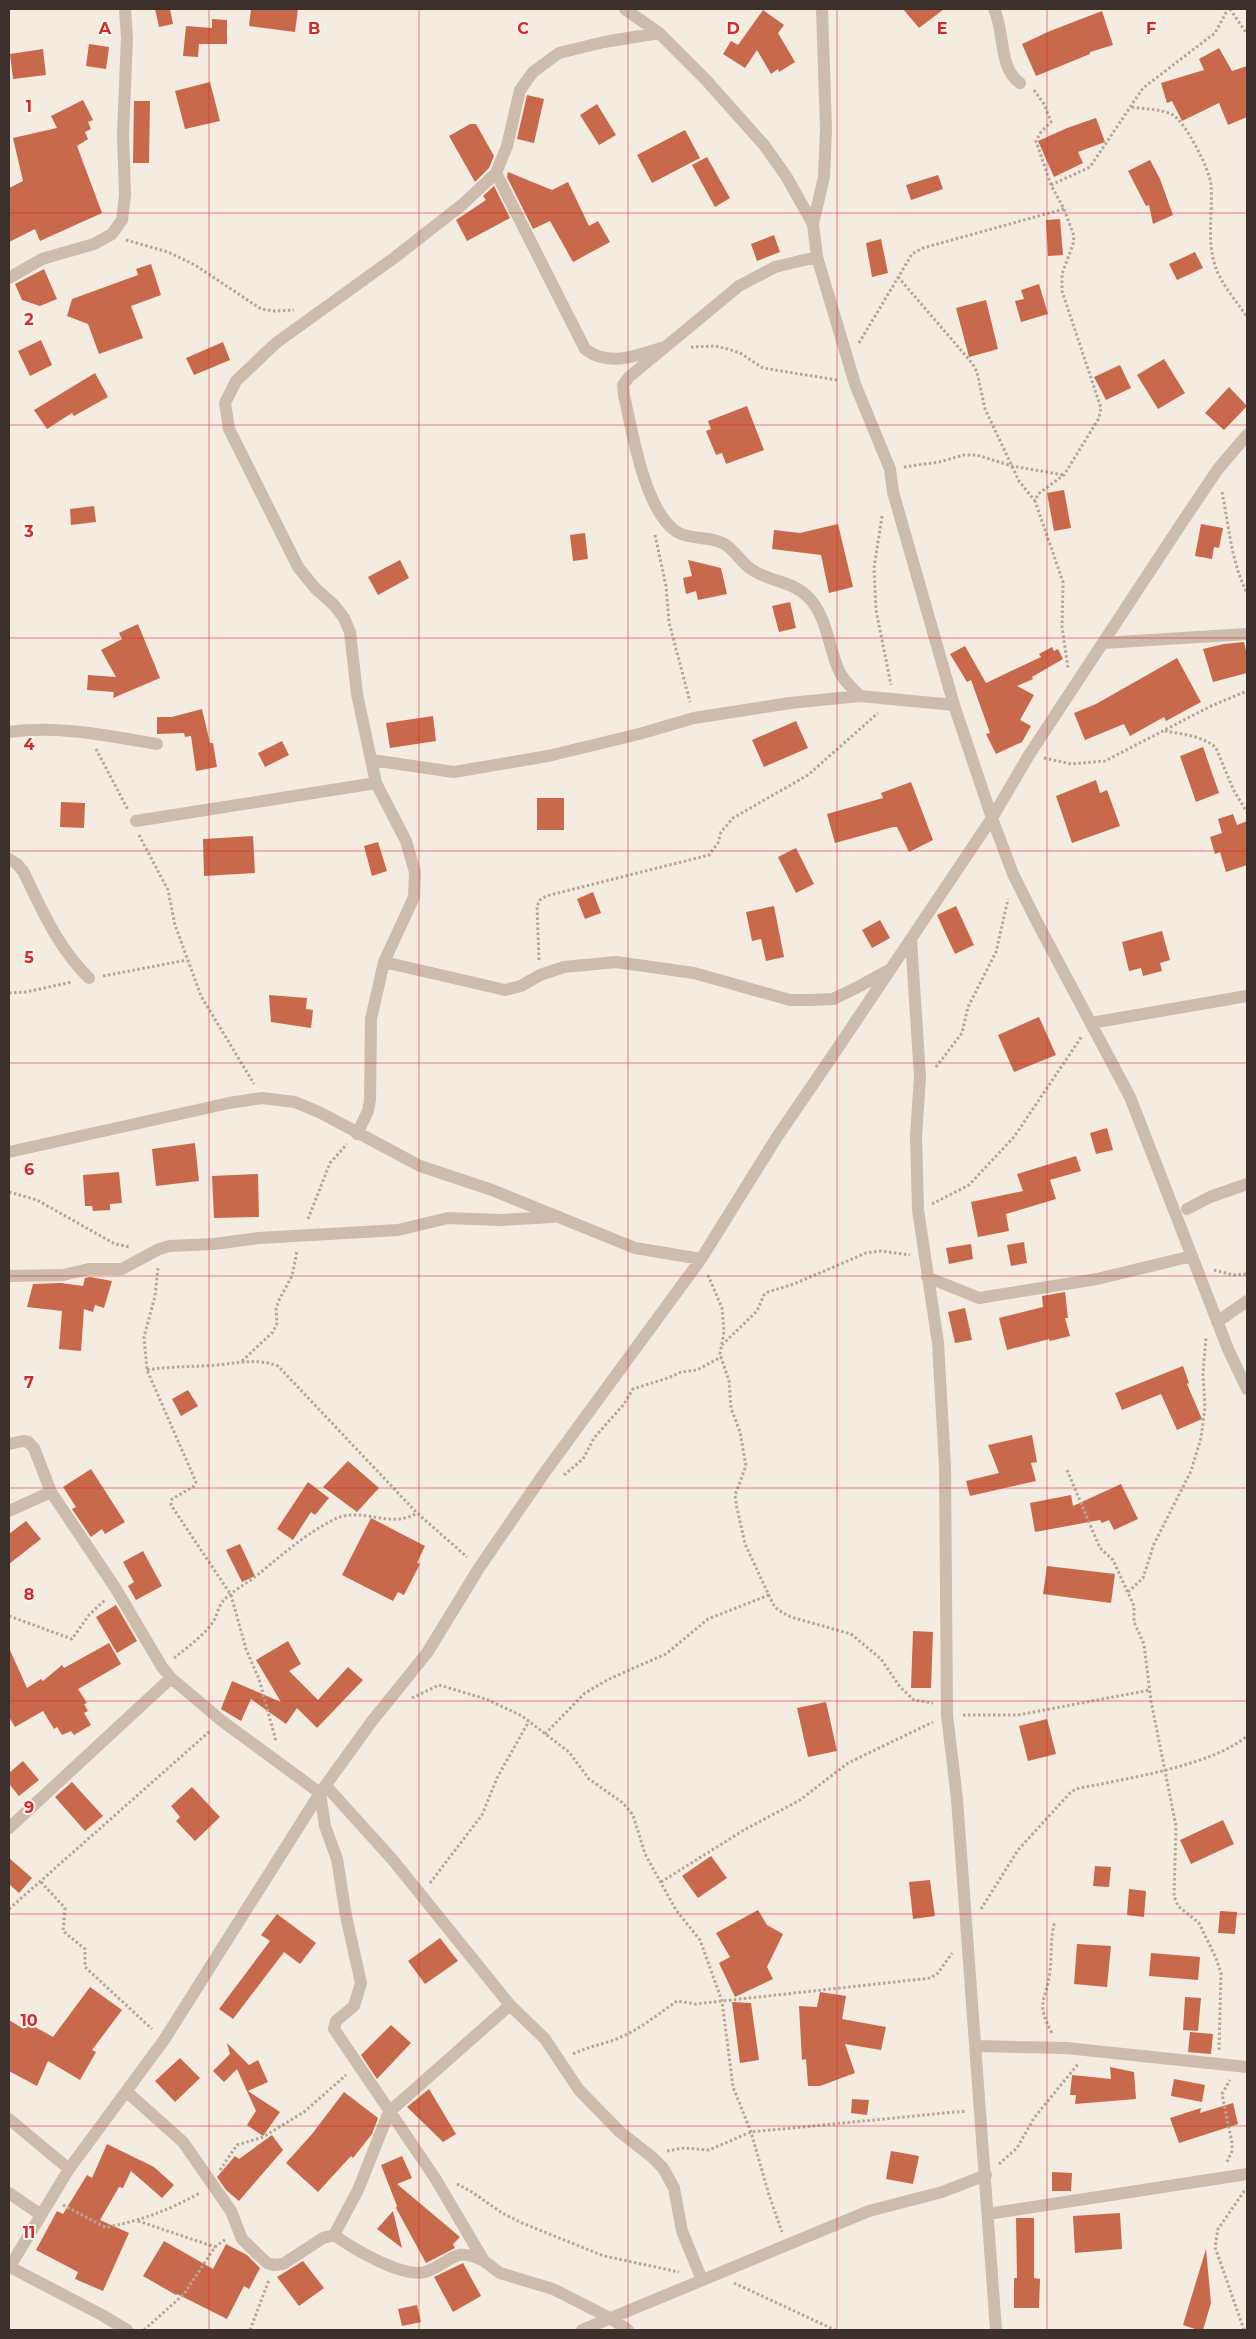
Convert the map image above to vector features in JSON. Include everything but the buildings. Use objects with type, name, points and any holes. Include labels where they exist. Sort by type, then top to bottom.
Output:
[{"type":"street","points":[[9,278],[42,259],[94,244],[112,234],[122,220],[125,195],[123,134],[127,38],[125,9]]},
{"type":"street","points":[[625,9],[658,33],[706,80],[764,145],[786,176],[813,224]]},
{"type":"street","points":[[822,9],[824,177],[813,224],[817,257],[855,384],[890,469],[893,492],[954,705],[1013,874],[1036,922],[1130,1097],[1192,1256],[1212,1324],[1247,1389]]},
{"type":"street","points":[[994,9],[999,18],[1009,69],[1013,77],[1020,82]]},
{"type":"street","points":[[357,1134],[368,1111],[370,1100],[371,1019],[384,962],[414,897],[415,872],[406,841],[376,784],[357,694],[350,632],[344,618],[334,605],[315,588],[298,567],[229,429],[225,403],[236,381],[276,343],[402,252],[463,204],[496,173],[507,146],[520,90],[533,72],[558,53],[604,42],[658,33]]},
{"type":"street","points":[[496,173],[585,350],[594,356],[608,360],[625,358],[664,348]]},
{"type":"street","points":[[817,257],[775,267],[739,286],[628,377],[623,385],[639,461],[653,502],[670,526],[680,533],[725,544],[750,569],[766,578],[800,588],[810,599],[823,620],[840,674],[847,684],[860,696]]},
{"type":"street","points":[[127,2330],[9,2267],[69,2169],[128,2092],[164,2040],[323,1790],[384,1706],[426,1653],[478,1568],[545,1472],[701,1259],[776,1136],[832,1058],[889,969],[992,818],[1029,755],[1218,469],[1247,435]]},
{"type":"street","points":[[1103,643],[1247,634]]},
{"type":"street","points":[[372,760],[454,772],[548,756],[639,734],[694,718],[860,696],[954,705]]},
{"type":"street","points":[[9,732],[32,728],[88,732],[157,744]]},
{"type":"street","points":[[136,821],[376,784]]},
{"type":"street","points":[[9,859],[23,871],[55,936],[75,965],[89,978]]},
{"type":"street","points":[[911,939],[920,1077],[916,1136],[918,1210],[923,1255],[938,1343],[945,1466],[947,1710],[957,1798],[996,2330]]},
{"type":"street","points":[[384,962],[504,990],[521,986],[540,975],[564,967],[616,962],[694,973],[790,1000],[832,999],[889,969]]},
{"type":"street","points":[[1091,1023],[1247,996]]},
{"type":"street","points":[[9,1152],[229,1103],[262,1098],[295,1102],[321,1113],[357,1134],[420,1166],[492,1190],[634,1248],[701,1259]]},
{"type":"street","points":[[1187,1208],[1210,1197],[1247,1184]]},
{"type":"street","points":[[9,1276],[63,1274],[89,1269],[122,1269],[159,1249],[259,1238],[398,1230],[448,1218],[499,1220],[555,1216]]},
{"type":"street","points":[[927,1277],[980,1298],[1097,1280],[1192,1256]]},
{"type":"street","points":[[1212,1324],[1247,1301]]},
{"type":"street","points":[[9,1444],[23,1441],[28,1442],[34,1448],[51,1492],[116,1589],[162,1668],[171,1678],[222,1721],[280,1763],[323,1790],[392,1859],[510,2005],[545,2039],[579,2090],[620,2132],[650,2155],[666,2173],[674,2188],[682,2231],[701,2278]]},
{"type":"street","points":[[9,1511],[51,1492]]},
{"type":"street","points":[[9,1828],[171,1678]]},
{"type":"street","points":[[323,1790],[325,1826],[337,1859],[346,1916],[361,1983],[354,2006],[336,2021],[334,2029],[434,2178],[484,2261]]},
{"type":"street","points":[[334,2235],[358,2190],[388,2112],[510,2005]]},
{"type":"street","points":[[976,2046],[1066,2048],[1218,2063],[1245,2063]]},
{"type":"street","points":[[128,2092],[183,2142],[231,2211],[242,2239],[267,2263],[274,2266],[283,2264],[323,2238],[334,2235],[375,2259],[408,2271],[424,2272],[456,2255],[468,2253],[484,2261],[500,2273],[553,2289],[610,2318],[628,2330]]},
{"type":"street","points":[[9,2119],[69,2169]]},
{"type":"street","points":[[988,2214],[1247,2174]]},
{"type":"street","points":[[582,2330],[701,2278],[869,2211],[942,2192],[986,2175]]},
{"type":"street","points":[[9,2194],[41,2215]]},
{"type":"path","points":[[1051,185],[1090,167],[1144,88],[1155,77],[1204,44],[1215,33],[1229,9],[1247,34]]},
{"type":"path","points":[[1020,82],[1034,90],[1039,96],[1051,122],[1041,132],[1036,141],[1051,185],[1064,209],[1074,236],[1062,274],[1062,291],[1101,408],[1099,418],[1064,475],[1038,494],[1035,501]]},
{"type":"path","points":[[1132,107],[1173,115],[1181,123],[1205,165],[1211,183],[1211,245],[1214,262],[1221,279],[1247,318]]},
{"type":"path","points":[[849,361],[912,254],[923,248],[1064,209]]},
{"type":"path","points":[[112,234],[136,244],[168,252],[195,265],[261,309],[274,311],[322,308]]},
{"type":"path","points":[[898,277],[972,362],[977,372],[983,404],[1019,481],[1035,501],[1063,582],[1062,627],[1068,667],[1066,677]]},
{"type":"path","points":[[664,348],[715,346],[740,353],[763,368],[855,384]]},
{"type":"path","points":[[890,469],[939,462],[964,455],[977,455],[1012,466],[1064,475]]},
{"type":"path","points":[[1218,469],[1233,555],[1239,577],[1247,593]]},
{"type":"path","points":[[540,975],[537,906],[540,900],[546,896],[709,855],[718,843],[721,832],[733,818],[808,775],[851,736],[868,724],[892,699],[890,676],[876,610],[874,568],[883,514],[893,492]]},
{"type":"path","points":[[653,502],[656,536],[666,586],[669,622],[694,718]]},
{"type":"path","points":[[1029,755],[1071,764],[1105,761],[1247,691]]},
{"type":"path","points":[[1165,731],[1185,734],[1211,744],[1216,748],[1234,791],[1247,812]]},
{"type":"path","points":[[88,732],[119,796],[136,821],[144,846],[168,890],[175,924],[201,996],[262,1098]]},
{"type":"path","points":[[920,1077],[938,1065],[962,1033],[968,1007],[996,952],[1013,874]]},
{"type":"path","points":[[918,1210],[969,1185],[1014,1137],[1091,1023]]},
{"type":"path","points":[[241,1361],[273,1332],[277,1323],[276,1309],[292,1276],[301,1235],[330,1163],[357,1134]]},
{"type":"path","points":[[9,1192],[37,1200],[115,1244],[132,1247]]},
{"type":"path","points":[[159,1249],[155,1296],[144,1337],[147,1370],[176,1440],[196,1479],[193,1487],[172,1499],[171,1505],[231,1595],[246,1649],[260,1679],[280,1763]]},
{"type":"path","points":[[722,1345],[757,1311],[764,1295],[768,1292],[794,1284],[866,1253],[881,1251],[923,1255]]},
{"type":"path","points":[[701,1259],[722,1308],[724,1332],[721,1358],[729,1382],[731,1408],[740,1432],[746,1466],[735,1495],[737,1508],[745,1544],[778,1610],[791,1617],[841,1631],[855,1637],[881,1658],[900,1687],[914,1700],[947,1710],[1018,1716],[1150,1690]]},
{"type":"path","points":[[1128,1592],[1143,1578],[1154,1544],[1191,1471],[1201,1438],[1205,1407],[1203,1374],[1212,1324]]},
{"type":"path","points":[[563,1476],[583,1459],[594,1438],[624,1404],[634,1389],[681,1372],[697,1370],[721,1358]]},
{"type":"path","points":[[147,1370],[175,1365],[218,1365],[241,1361],[264,1361],[278,1366],[417,1514],[478,1568]]},
{"type":"path","points":[[1067,1470],[1100,1548],[1113,1560],[1128,1592],[1134,1606],[1134,1622],[1144,1644],[1150,1690],[1176,1826],[1174,1896],[1178,1906],[1199,1923],[1221,1972],[1218,2063]]},
{"type":"path","points":[[162,1668],[202,1634],[214,1621],[223,1602],[231,1595],[289,1550],[342,1516],[353,1514],[398,1521],[417,1514]]},
{"type":"path","points":[[9,1616],[72,1639],[89,1616],[116,1589]]},
{"type":"path","points":[[545,1734],[585,1693],[609,1679],[666,1654],[708,1619],[769,1595]]},
{"type":"path","points":[[384,1706],[416,1697],[439,1685],[486,1699],[529,1721],[568,1752],[589,1779],[623,1803],[632,1815],[645,1854],[676,1910],[700,1940],[722,2002],[733,2087],[751,2132],[786,2245]]},
{"type":"path","points":[[661,1882],[744,1830],[800,1800],[848,1763],[947,1710]]},
{"type":"path","points":[[9,1909],[222,1721]]},
{"type":"path","points":[[420,1895],[482,1814],[497,1778],[529,1721]]},
{"type":"path","points":[[560,2061],[585,2048],[614,2040],[632,2031],[666,2010],[678,2000],[696,2004],[722,2002],[931,1978],[938,1973],[1018,1850],[1070,1793],[1076,1789],[1165,1770],[1235,1746],[1247,1736]]},
{"type":"path","points":[[41,1882],[65,1908],[63,1930],[85,1949],[85,1967],[164,2040]]},
{"type":"path","points":[[1055,1921],[1050,1936],[1050,1973],[1041,2001],[1047,2025],[1052,2034],[1066,2048]]},
{"type":"path","points":[[986,2175],[1017,2148],[1034,2118],[1090,2050]]},
{"type":"path","points":[[1219,2178],[1232,2151],[1222,2094],[1225,2086],[1245,2063]]},
{"type":"path","points":[[52,2199],[104,2227],[138,2221],[159,2214],[200,2193],[211,2183],[237,2145],[263,2136],[304,2112],[358,2065]]},
{"type":"path","points":[[650,2155],[684,2148],[710,2150],[751,2132],[981,2110]]},
{"type":"path","points":[[434,2178],[461,2186],[502,2213],[522,2223],[604,2256],[701,2278]]},
{"type":"path","points":[[1244,2330],[1215,2247],[1218,2229],[1247,2187]]},
{"type":"path","points":[[138,2221],[215,2247]]},
{"type":"path","points":[[144,2330],[184,2294],[215,2247],[238,2231]]},
{"type":"path","points":[[250,2330],[274,2266]]},
{"type":"path","points":[[715,2274],[835,2330]]}]
